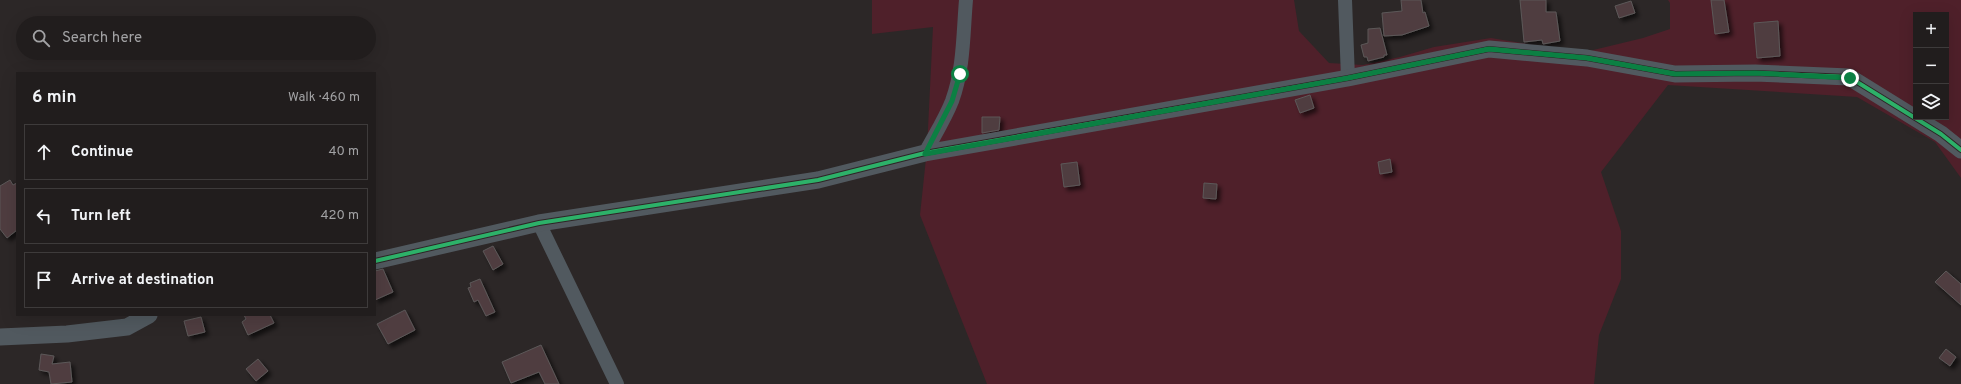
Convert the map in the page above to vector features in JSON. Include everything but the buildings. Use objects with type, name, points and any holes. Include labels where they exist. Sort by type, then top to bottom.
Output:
[{"type":"street","points":[[925,154],[952,101],[960,74],[964,45],[966,0]]},
{"type":"street","points":[[1345,0],[1348,78]]},
{"type":"street","points":[[376,261],[539,223],[818,180],[925,154],[1348,78],[1489,49],[1587,58],[1675,74],[1755,73],[1850,78],[1941,134],[1961,150]]},
{"type":"street","points":[[539,223],[617,384]]},
{"type":"street","points":[[0,337],[67,334],[127,327],[147,316]]},
{"type":"shaded area","points":[[872,0],[1294,0],[1299,31],[1329,63],[1363,65],[1400,57],[1434,47],[1491,38],[1581,53],[1643,38],[1670,29],[1670,3],[1668,0],[1961,0],[1961,178],[1935,142],[1857,97],[1668,85],[1601,172],[1621,231],[1621,279],[1599,335],[1594,384],[987,384],[920,215],[927,149],[933,27],[872,34]]},
{"type":"cycle path","points":[[376,261],[539,223],[818,180],[925,153],[1348,78],[1489,49],[1587,58],[1675,74],[1755,73],[1849,77],[1941,134],[1961,150]]},
{"type":"route","points":[[960,74],[952,101],[925,154],[1348,78],[1489,49],[1587,58],[1675,74],[1755,73],[1850,78]]}]
